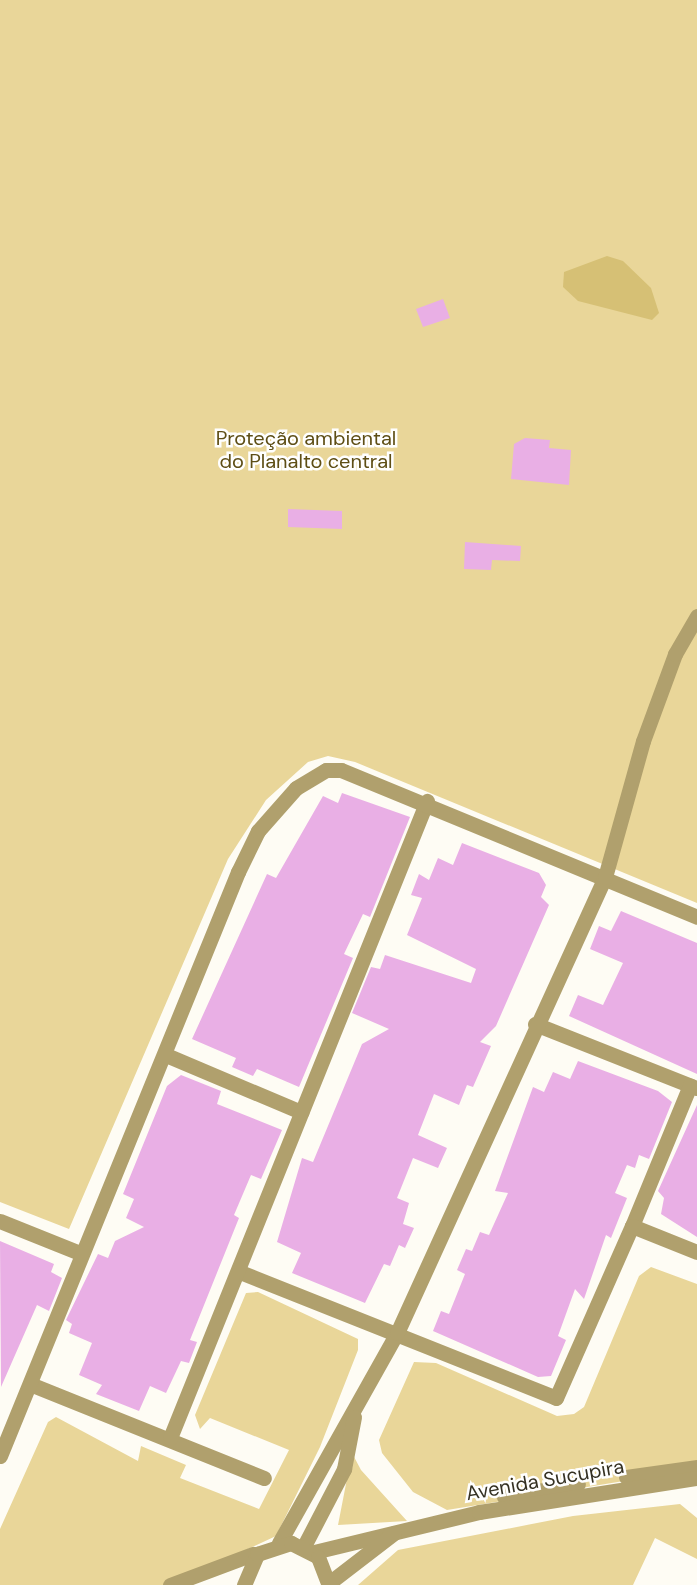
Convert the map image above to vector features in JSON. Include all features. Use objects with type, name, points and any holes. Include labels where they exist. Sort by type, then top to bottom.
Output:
[{"type":"street","points":[[170,1585],[245,1562],[281,1540],[323,1459],[354,1414],[397,1333],[535,1024],[605,877],[643,741],[675,654],[697,616]]},
{"type":"street","points":[[0,1455],[166,1055],[238,872],[276,807],[313,776],[341,770],[427,801],[697,917]]},
{"type":"street","points":[[170,1438],[240,1272],[301,1112],[427,801]]},
{"type":"street","points":[[240,1272],[556,1398],[693,1087],[535,1024]]},
{"type":"street","points":[[166,1055],[301,1112]]},
{"type":"street","points":[[0,1221],[82,1254]]},
{"type":"street","points":[[632,1226],[697,1252]]},
{"type":"street","points":[[30,1384],[170,1438],[264,1478]]},
{"type":"street","points":[[309,1549],[344,1469],[354,1414]]},
{"type":"street","points":[[442,1510],[553,1487],[697,1476]]},
{"type":"street","name":"Avenida Sucupira","points":[[309,1549],[401,1528],[590,1491],[697,1476]]},
{"type":"street","name":"Avenida Sucupira","points":[[329,1584],[401,1528]]},
{"type":"street","points":[[215,1584],[245,1578],[257,1554],[281,1540],[309,1549],[329,1584]]},
{"type":"green space","name":"Proteção ambiental do Planalto central","points":[[0,0],[697,0],[697,903],[355,762],[328,756],[308,762],[266,800],[228,859],[69,1229],[0,1202]]},
{"type":"green space","points":[[651,1267],[697,1284],[697,1469],[447,1510],[413,1492],[382,1453],[379,1440],[414,1362],[436,1363],[557,1416],[574,1414],[584,1407],[639,1276]]},
{"type":"green space","points":[[258,1292],[358,1339],[358,1350],[320,1447],[276,1536],[170,1585],[0,1585],[0,1529],[48,1422],[56,1417],[138,1461],[141,1446],[186,1465],[180,1478],[259,1509],[289,1450],[210,1418],[200,1429],[195,1415],[246,1293]]},
{"type":"green space","points":[[352,1453],[361,1470],[407,1521],[338,1525]]},
{"type":"green space","points":[[680,1504],[697,1518],[697,1559],[655,1538],[633,1585],[358,1585],[398,1550],[573,1516]]},
{"type":"shaded area","points":[[607,256],[623,261],[651,288],[659,313],[652,320],[578,301],[563,287],[564,272]]},
{"type":"building","points":[[443,299],[450,318],[423,327],[416,309]]},
{"type":"building","points":[[525,438],[550,440],[549,448],[571,450],[569,485],[511,479],[514,444]]},
{"type":"building","points":[[288,509],[342,511],[342,529],[288,527]]},
{"type":"building","points":[[465,542],[521,546],[520,561],[492,560],[491,570],[464,569]]},
{"type":"building","points":[[342,793],[410,817],[370,917],[363,914],[344,954],[353,958],[299,1087],[257,1069],[253,1076],[232,1067],[236,1058],[192,1039],[267,874],[276,878],[323,796],[338,803]]},
{"type":"building","points":[[462,843],[539,873],[546,885],[541,897],[549,905],[496,1026],[480,1042],[491,1046],[473,1087],[467,1085],[459,1105],[434,1094],[418,1135],[447,1148],[438,1168],[413,1158],[397,1198],[409,1203],[403,1224],[414,1228],[405,1248],[399,1245],[390,1266],[384,1264],[365,1303],[292,1273],[301,1253],[277,1242],[302,1158],[313,1162],[362,1044],[389,1029],[352,1013],[371,967],[380,969],[385,955],[471,983],[476,969],[407,935],[422,898],[411,895],[419,874],[429,880],[438,858],[453,865]]},
{"type":"building","points":[[621,911],[697,943],[697,1074],[569,1016],[578,995],[603,1005],[623,963],[590,949],[599,926],[611,931]]},
{"type":"building","points":[[578,1061],[658,1091],[672,1102],[649,1159],[639,1155],[635,1168],[627,1165],[615,1193],[627,1198],[611,1238],[606,1235],[584,1299],[575,1289],[558,1336],[566,1340],[551,1376],[538,1377],[433,1331],[441,1311],[449,1314],[465,1274],[457,1270],[466,1249],[472,1251],[480,1232],[489,1235],[508,1193],[495,1191],[533,1087],[544,1092],[553,1072],[570,1079]]},
{"type":"building","points":[[181,1075],[221,1091],[217,1104],[282,1130],[261,1179],[251,1175],[234,1215],[239,1218],[190,1340],[197,1342],[189,1363],[181,1361],[166,1393],[150,1386],[139,1411],[96,1394],[102,1385],[79,1375],[92,1343],[69,1333],[72,1324],[66,1320],[98,1254],[108,1258],[115,1241],[144,1227],[126,1218],[134,1199],[123,1194],[167,1086]]},
{"type":"building","points":[[697,1105],[697,1237],[661,1214],[664,1198],[658,1191]]},
{"type":"building","points":[[0,1241],[54,1264],[51,1272],[62,1278],[49,1311],[37,1305],[1,1387]]}]
